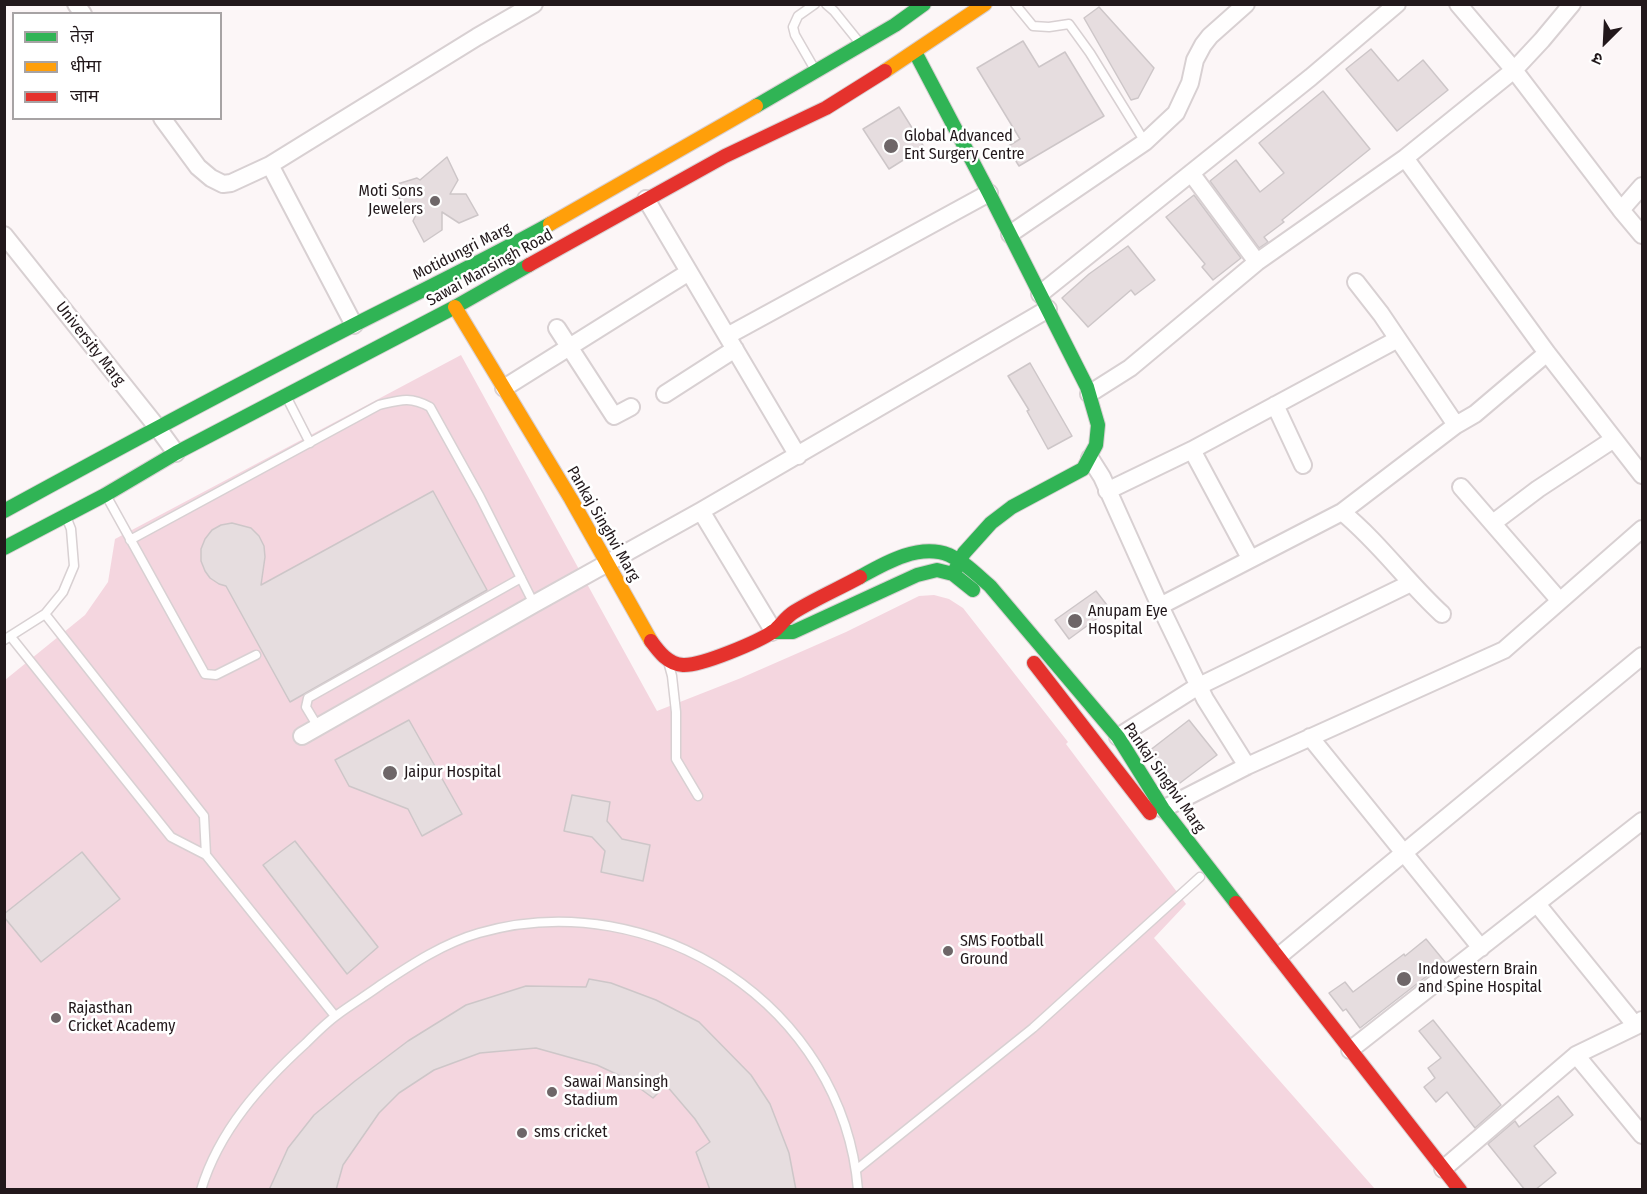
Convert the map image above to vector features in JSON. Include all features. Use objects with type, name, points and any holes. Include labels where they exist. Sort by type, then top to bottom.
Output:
[{"type":"street","points":[[163,120],[198,167],[223,184],[231,183],[270,165],[534,4]]},
{"type":"street","name":"Motidungri Marg","points":[[4,511],[157,427],[489,258],[861,45],[924,4]]},
{"type":"street","name":"Sawai Mansingh Road","points":[[4,548],[105,495],[176,453],[455,307],[725,156],[826,108],[915,52],[985,4]]},
{"type":"street","points":[[1010,234],[1144,142],[1176,112],[1190,83],[1195,60],[1203,45],[1215,31],[1246,4]]},
{"type":"street","points":[[302,736],[798,456],[1044,302],[1191,173],[1311,77],[1397,4]]},
{"type":"street","points":[[1458,4],[1514,70],[1642,235]]},
{"type":"street","points":[[1089,394],[1130,368],[1257,262],[1405,158],[1514,70],[1572,4]]},
{"type":"street","points":[[915,52],[1044,302],[1089,394],[1098,425],[1096,445],[1083,469],[1012,507],[991,523],[960,560],[952,574],[984,600]]},
{"type":"street","points":[[1405,158],[1547,353],[1642,475]]},
{"type":"street","points":[[270,165],[354,325]]},
{"type":"street","points":[[1191,173],[1257,262]]},
{"type":"street","points":[[1621,210],[1642,186]]},
{"type":"street","points":[[665,394],[731,343],[989,193]]},
{"type":"street","points":[[646,199],[798,456]]},
{"type":"street","name":"University Marg","points":[[4,235],[176,453]]},
{"type":"street","points":[[504,388],[689,272]]},
{"type":"street","points":[[1356,282],[1456,425]]},
{"type":"street","name":"Pankaj Singhvi Marg","points":[[455,307],[608,563],[647,635],[668,660],[684,665],[706,660],[748,644],[772,632],[792,614],[890,561],[909,555],[931,552],[951,556],[960,560],[990,586],[1118,737],[1157,812],[1200,877],[1274,961],[1345,1054],[1460,1190]]},
{"type":"street","points":[[557,328],[614,416],[631,407]]},
{"type":"street","points":[[1107,491],[1192,450],[1398,339]]},
{"type":"street","points":[[1160,606],[1342,512],[1456,425],[1475,414],[1547,353]]},
{"type":"street","points":[[1275,405],[1303,465]]},
{"type":"street","points":[[1492,523],[1538,489],[1614,439]]},
{"type":"street","points":[[1192,450],[1250,558]]},
{"type":"street","points":[[1090,458],[1102,477],[1198,686],[1247,766]]},
{"type":"street","points":[[1461,487],[1560,601]]},
{"type":"street","points":[[702,511],[772,632]]},
{"type":"street","points":[[1342,512],[1361,527],[1442,614]]},
{"type":"street","points":[[1157,812],[1247,766],[1504,650],[1642,529]]},
{"type":"street","name":"Pankaj Singhvi Marg","points":[[772,632],[793,632],[917,575],[937,570],[952,574]]},
{"type":"street","points":[[1100,749],[1198,686],[1411,583]]},
{"type":"street","name":"Pankaj Singhvi Marg","points":[[1028,655],[1100,749],[1208,868],[1327,1041]]},
{"type":"street","points":[[1274,961],[1642,656]]},
{"type":"street","points":[[1310,737],[1481,948]]},
{"type":"street","points":[[1345,1054],[1642,820]]},
{"type":"street","points":[[1443,1169],[1576,1055],[1639,1023],[1537,904]]},
{"type":"street","points":[[1576,1055],[1642,1135]]},
{"type":"street","points":[[1381,1111],[1443,1190]]},
{"type":"lane","points":[[815,4],[798,16],[793,27],[795,35],[816,71]]},
{"type":"lane","points":[[826,4],[861,45]]},
{"type":"lane","points":[[1016,4],[1033,26],[1049,27],[1069,24],[1090,53],[1144,142]]},
{"type":"lane","points":[[285,395],[310,443]]},
{"type":"lane","points":[[130,540],[379,405],[404,399],[420,401],[430,407],[480,497],[534,604]]},
{"type":"lane","points":[[105,495],[205,674],[216,675],[256,655]]},
{"type":"lane","points":[[66,516],[71,529],[74,566],[63,592],[45,614],[8,638],[171,837],[206,855],[335,1016]]},
{"type":"lane","points":[[318,727],[306,707],[308,698],[521,578]]},
{"type":"lane","points":[[45,614],[204,816],[206,855]]},
{"type":"lane","points":[[668,660],[676,712],[676,759],[698,796]]},
{"type":"lane","points":[[856,1170],[1034,1028],[1200,877]]},
{"type":"lane","points":[[201,1190],[220,1147],[254,1094],[281,1065],[335,1016],[405,968],[443,948],[477,934],[504,927],[555,922],[603,925],[649,935],[694,953],[720,968],[753,992],[786,1024],[812,1058],[832,1095],[846,1131],[856,1170],[858,1190]]},
{"type":"shaded area","points":[[461,355],[657,711],[741,678],[846,632],[919,596],[934,595],[949,599],[963,608],[1068,742],[1066,744],[1186,904],[1154,938],[1375,1189],[5,1190],[5,680],[85,615],[108,582],[115,539]]},
{"type":"building","points":[[1099,7],[1154,68],[1138,98],[1131,100],[1084,18]]},
{"type":"building","points":[[1023,41],[1039,67],[1065,52],[1104,116],[1019,166],[1007,147],[1020,139],[977,68]]},
{"type":"building","points":[[1371,49],[1398,81],[1423,60],[1448,90],[1397,131],[1346,69]]},
{"type":"building","points":[[1323,91],[1370,149],[1282,220],[1284,222],[1264,237],[1268,242],[1259,248],[1210,181],[1236,160],[1260,192],[1284,173],[1259,143]]},
{"type":"building","points":[[899,107],[924,147],[889,169],[863,129]]},
{"type":"building","name":"Moti Sons Jewelers","points":[[447,157],[458,180],[450,194],[466,194],[478,215],[459,223],[442,212],[442,230],[424,242],[413,221],[420,206],[406,208],[391,186],[417,178],[420,180]]},
{"type":"building","points":[[1194,195],[1241,258],[1213,280],[1202,267],[1205,264],[1166,217]]},
{"type":"building","points":[[1128,246],[1155,280],[1135,295],[1131,290],[1088,327],[1062,298],[1089,274]]},
{"type":"building","points":[[1030,363],[1072,436],[1048,449],[1027,411],[1029,410],[1008,376]]},
{"type":"building","points":[[433,491],[487,590],[290,702],[226,586],[210,578],[205,571],[201,561],[201,549],[205,539],[212,530],[221,525],[232,523],[251,528],[259,536],[264,546],[265,557],[261,585]]},
{"type":"building","points":[[1096,591],[1110,609],[1069,639],[1055,620]]},
{"type":"building","name":"Jaipur Hospital","points":[[409,720],[462,814],[422,836],[408,809],[349,786],[335,760]]},
{"type":"building","points":[[1189,720],[1217,755],[1176,786],[1149,751]]},
{"type":"building","points":[[572,795],[610,802],[607,821],[622,839],[650,845],[643,881],[601,872],[605,851],[592,837],[564,831]]},
{"type":"building","points":[[295,841],[378,947],[347,974],[263,865]]},
{"type":"building","points":[[82,852],[120,899],[41,962],[4,917],[4,914]]},
{"type":"building","points":[[1426,939],[1445,962],[1360,1028],[1346,1009],[1343,1011],[1329,993],[1345,982],[1353,992]]},
{"type":"building","points":[[589,979],[611,983],[656,1000],[699,1022],[751,1075],[770,1104],[789,1153],[796,1190],[710,1190],[696,1152],[710,1142],[695,1119],[666,1085],[653,1098],[627,1079],[597,1065],[536,1048],[480,1053],[434,1070],[399,1093],[379,1113],[343,1165],[336,1190],[269,1190],[288,1148],[314,1115],[408,1041],[466,1005],[526,986],[586,987]]},
{"type":"building","points":[[1433,1020],[1501,1105],[1475,1128],[1447,1092],[1436,1102],[1424,1087],[1435,1078],[1428,1068],[1441,1058],[1419,1031]]},
{"type":"building","points":[[1558,1096],[1573,1115],[1534,1146],[1556,1173],[1535,1190],[1525,1190],[1488,1144],[1515,1121],[1519,1127]]},
{"type":"traffic: fast","points":[[756,106],[895,25],[924,4]]},
{"type":"traffic: fast","points":[[915,52],[1087,387],[1098,425],[1096,445],[1083,469],[1012,507],[991,523],[964,553],[953,574]]},
{"type":"traffic: fast","points":[[4,511],[221,394],[550,224]]},
{"type":"traffic: fast","points":[[4,548],[105,495],[176,453],[455,307],[529,265]]},
{"type":"traffic: fast","points":[[860,577],[903,556],[926,551],[949,555],[976,573],[990,586],[1118,737],[1163,809],[1236,903]]},
{"type":"traffic: fast","points":[[772,632],[793,632],[917,575],[937,570],[953,574],[973,590]]},
{"type":"traffic: slow","points":[[885,71],[985,4]]},
{"type":"traffic: slow","points":[[550,224],[756,106]]},
{"type":"traffic: slow","points":[[455,307],[571,499],[651,641]]},
{"type":"traffic: jam","points":[[529,265],[725,156],[826,108],[885,71]]},
{"type":"traffic: jam","points":[[651,641],[668,660],[683,665],[703,662],[766,636],[794,612],[860,577]]},
{"type":"traffic: jam","points":[[1034,663],[1150,813]]},
{"type":"traffic: jam","points":[[1236,903],[1460,1190]]},
{"type":"place","name":"Global Advanced Ent Surgery Centre","points":[[891,146]]},
{"type":"place","name":"Moti Sons Jewelers","points":[[435,201]]},
{"type":"place","name":"Anupam Eye Hospital","points":[[1075,621]]},
{"type":"place","name":"Jaipur Hospital","points":[[390,773]]},
{"type":"place","name":"SMS Football Ground","points":[[948,951]]},
{"type":"place","name":"Indowestern Brain and Spine Hospital","points":[[1404,979]]},
{"type":"place","name":"Rajasthan Cricket Academy","points":[[56,1018]]},
{"type":"place","name":"Sawai Mansingh Stadium","points":[[552,1092]]},
{"type":"place","name":"sms cricket","points":[[522,1133]]}]
